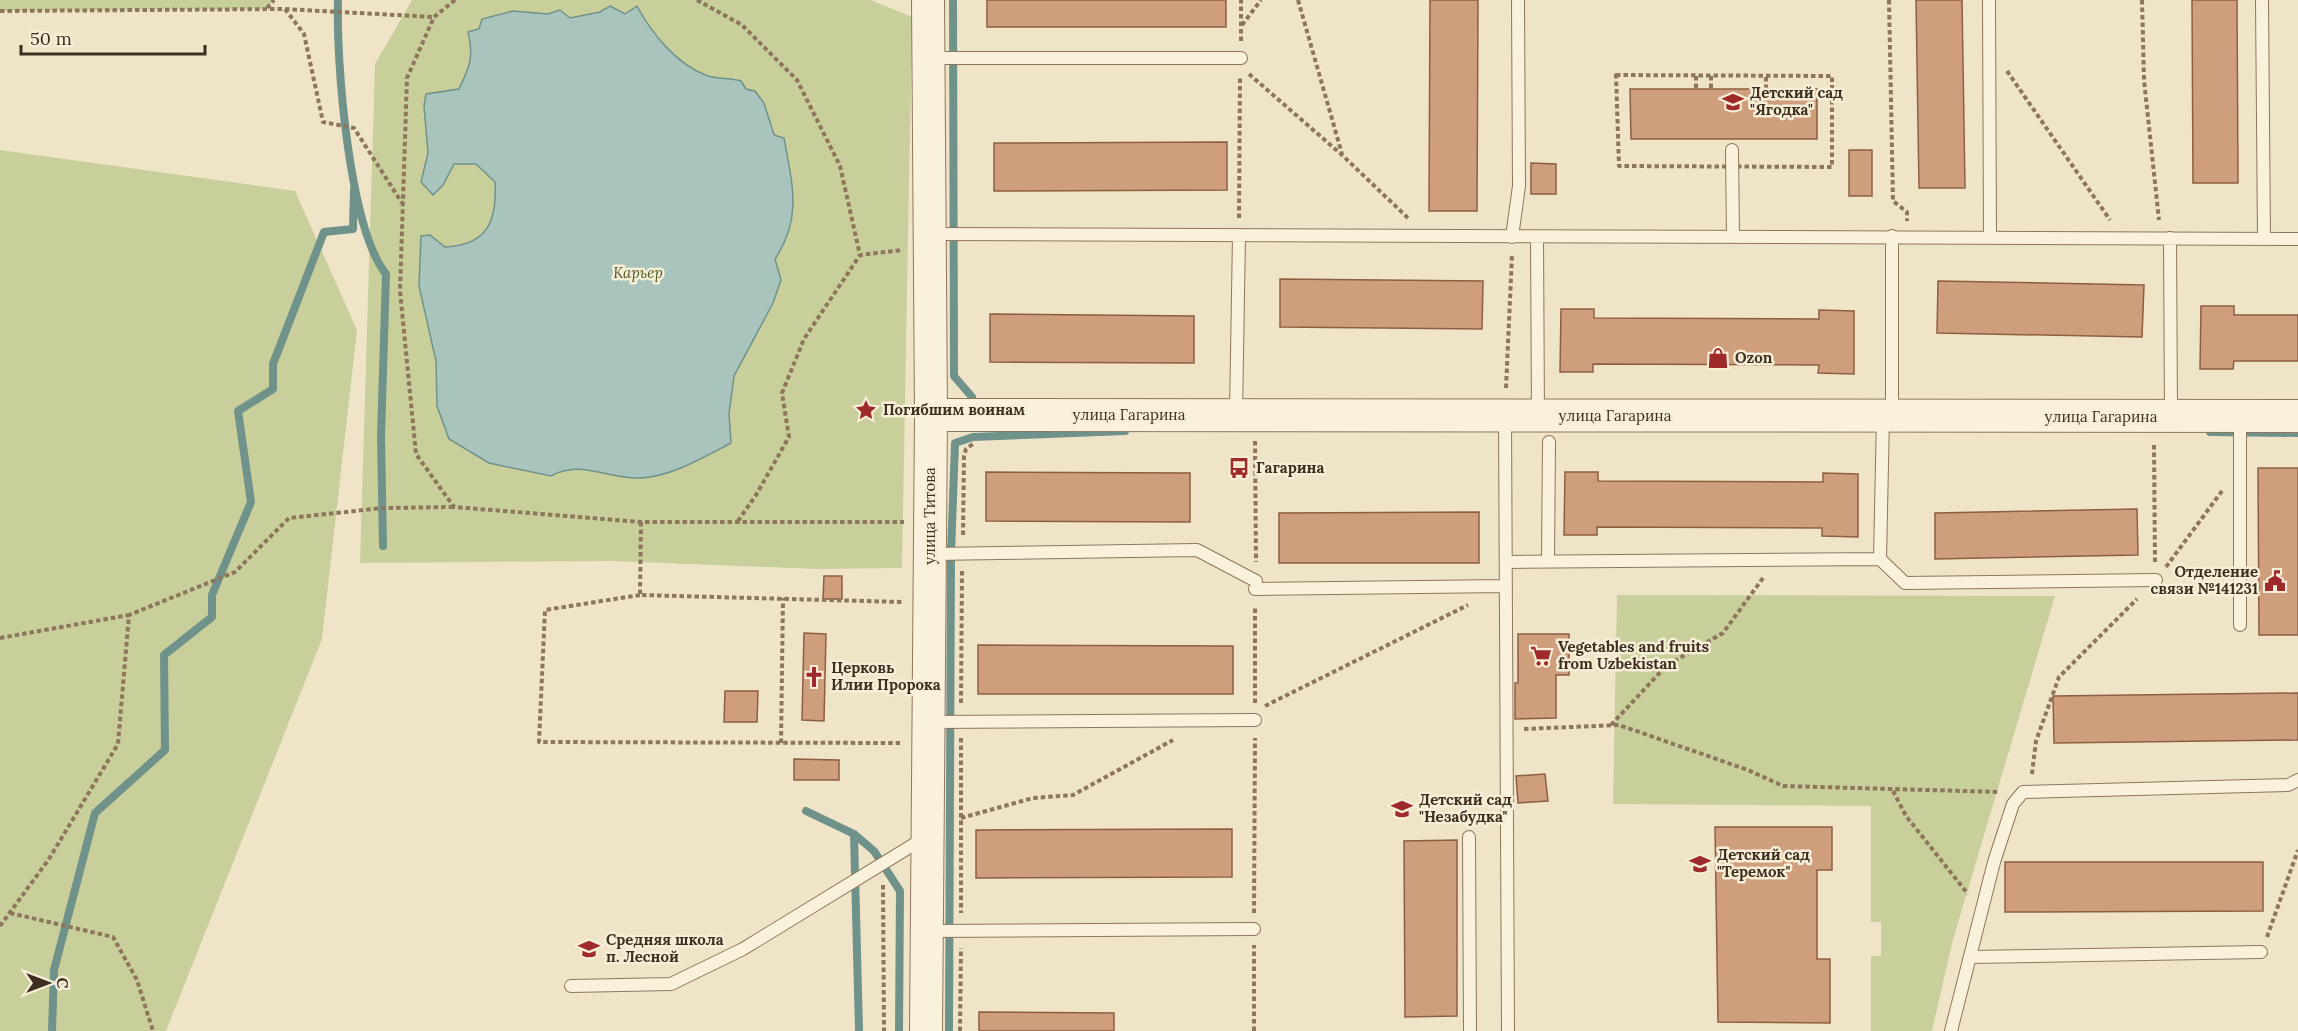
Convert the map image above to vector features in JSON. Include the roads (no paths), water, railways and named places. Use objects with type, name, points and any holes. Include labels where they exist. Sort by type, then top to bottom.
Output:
[{"type":"street","name":"улица Титова","points":[[926,1031],[931,415],[919,242],[928,58],[928,0]]},
{"type":"street","name":"улица Гагарина","points":[[931,415],[1241,428],[1504,416],[1544,429],[1887,416],[2168,431],[2240,416],[2298,416]]},
{"type":"lane","points":[[1512,237],[1519,186],[1518,0]]},
{"type":"lane","points":[[1989,0],[1990,238]]},
{"type":"lane","points":[[2262,0],[2264,239]]},
{"type":"lane","points":[[928,58],[1241,58]]},
{"type":"lane","points":[[1732,150],[1733,236]]},
{"type":"lane","points":[[1239,235],[1241,428]]},
{"type":"lane","points":[[919,242],[1239,235],[2298,239]]},
{"type":"lane","points":[[1880,559],[1892,236]]},
{"type":"lane","points":[[1537,237],[1548,561]]},
{"type":"lane","points":[[2165,238],[2168,431]]},
{"type":"lane","points":[[1504,416],[1507,562],[1508,1031]]},
{"type":"lane","points":[[2240,416],[2240,625]]},
{"type":"lane","points":[[930,554],[1197,550],[1256,585],[1506,586]]},
{"type":"lane","points":[[1507,562],[1880,559],[1905,583],[2156,580]]},
{"type":"lane","points":[[928,722],[1210,720],[1255,716]]},
{"type":"lane","points":[[1951,1031],[2013,804],[2023,792],[2288,785],[2298,780]]},
{"type":"lane","points":[[571,986],[671,984],[743,949],[864,877],[927,836]]},
{"type":"lane","points":[[1469,837],[1470,1031]]},
{"type":"lane","points":[[927,931],[1254,929]]},
{"type":"lane","points":[[1970,957],[2261,952]]},
{"type":"water","points":[[610,6],[625,14],[637,6],[658,38],[686,64],[708,76],[741,81],[746,89],[755,91],[764,103],[774,135],[784,138],[792,185],[792,214],[784,244],[775,259],[781,280],[773,303],[734,376],[729,414],[731,443],[665,474],[629,478],[573,469],[551,476],[489,463],[449,439],[437,406],[436,361],[419,286],[421,236],[430,235],[445,247],[460,245],[480,236],[491,219],[494,208],[495,182],[476,164],[454,164],[443,185],[433,195],[421,182],[428,153],[424,106],[426,94],[459,89],[470,61],[471,48],[468,32],[479,29],[482,19],[513,11],[548,14],[560,10],[570,18],[600,12]]},
{"type":"waterway","points":[[338,0],[339,62],[347,143],[354,183],[373,252],[386,274],[381,436],[383,546]]},
{"type":"waterway","points":[[953,0],[954,376],[972,397]]},
{"type":"waterway","points":[[52,1031],[54,970],[95,813],[165,750],[164,655],[212,617],[212,595],[251,502],[238,411],[273,389],[273,364],[324,232],[353,229],[354,189]]},
{"type":"waterway","points":[[949,1031],[951,554],[955,443],[973,437],[1125,431]]},
{"type":"waterway","points":[[2210,432],[2298,433]]},
{"type":"waterway","points":[[806,811],[854,834],[874,851],[900,891],[899,1031]]},
{"type":"waterway","points":[[854,834],[859,1031]]},
{"type":"place","name":"Детский сад \"Ягодка\"","points":[[1733,102]]},
{"type":"place","name":"Ozon","points":[[1718,358]]},
{"type":"place","name":"Погибшим воинам","points":[[866,410]]},
{"type":"place","name":"Гагарина","points":[[1239,468]]},
{"type":"place","name":"Отделение связи №141231","points":[[2275,581]]},
{"type":"place","name":"Vegetables and fruits from Uzbekistan","points":[[1541,656]]},
{"type":"place","name":"Церковь Илии Пророка","points":[[814,677]]},
{"type":"place","name":"Детский сад \"Незабудка\"","points":[[1402,809]]},
{"type":"place","name":"Детский сад \"Теремок\"","points":[[1700,864]]},
{"type":"place","name":"Средняя школа п. Лесной","points":[[589,949]]},
{"type":"park label","name":"Карьер","points":[[638,273]]}]
